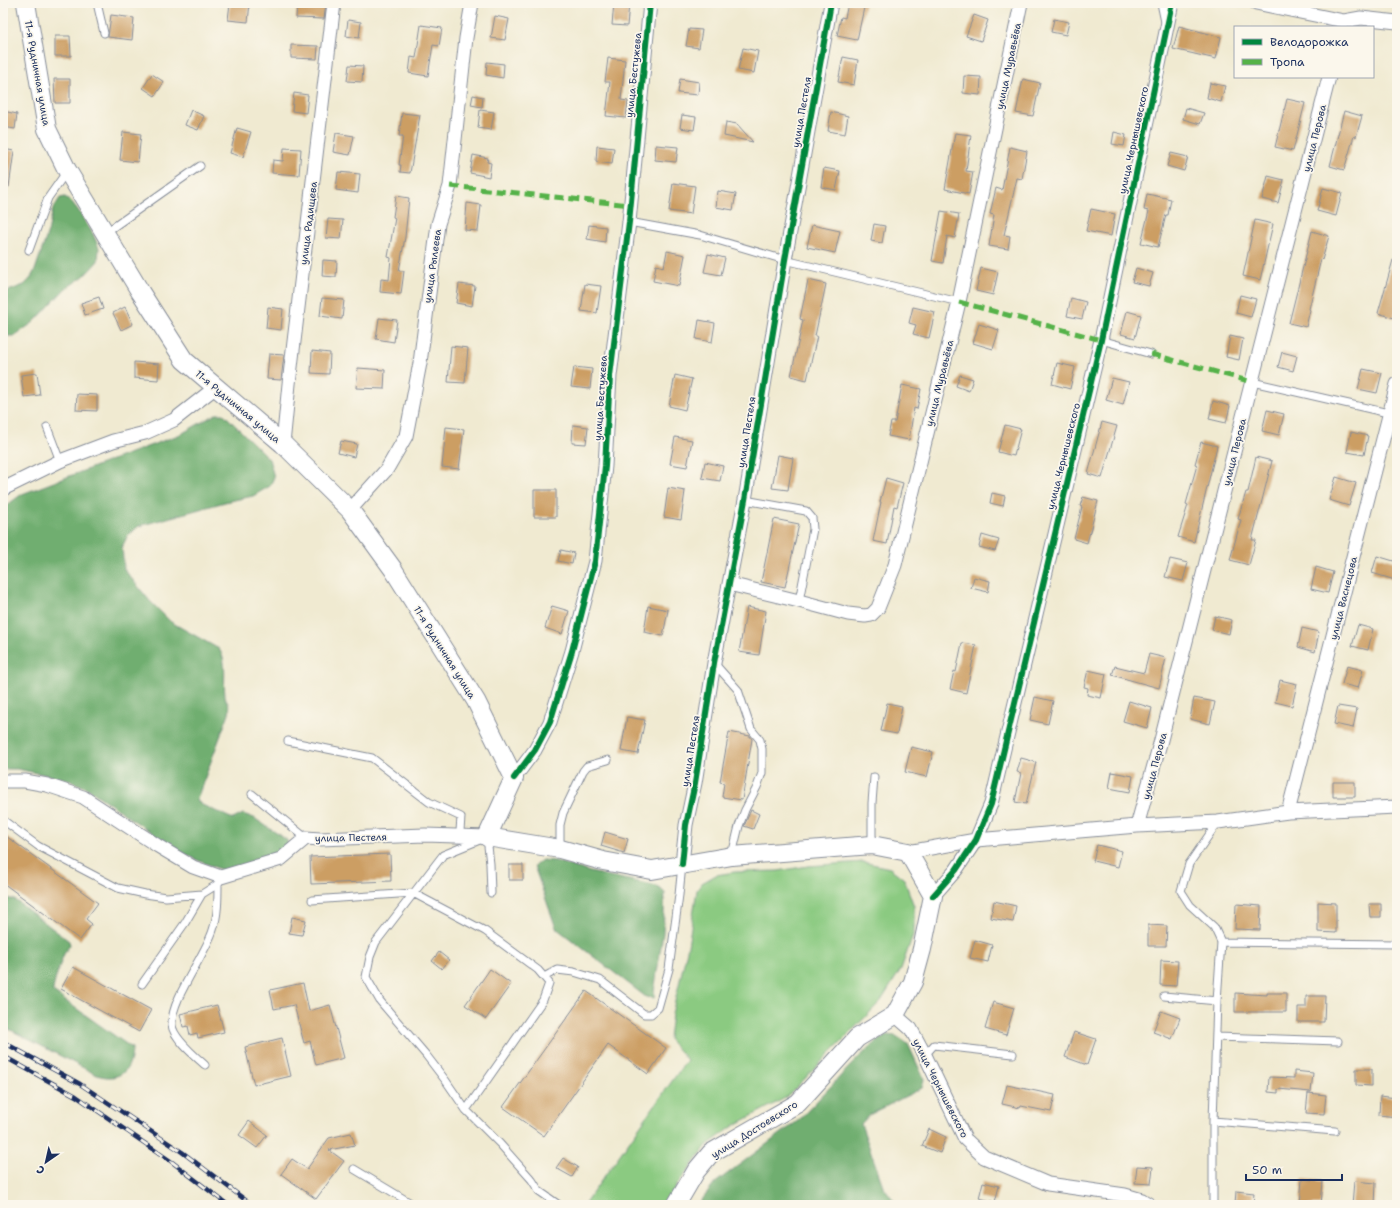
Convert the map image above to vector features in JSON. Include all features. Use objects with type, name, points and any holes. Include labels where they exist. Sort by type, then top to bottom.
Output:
[{"type":"main road","name":"11-я Рудничная улица","points":[[26,3],[47,129],[68,170],[140,293],[184,360],[283,444],[350,510],[393,569],[476,701],[514,778]]},
{"type":"main road","points":[[487,837],[514,778]]},
{"type":"main road","name":"улица Пестеля","points":[[487,837],[560,849],[603,861],[652,870],[732,856],[872,845],[908,852]]},
{"type":"main road","points":[[908,852],[933,896]]},
{"type":"main road","name":"улица Чернышевского","points":[[894,1015],[913,982],[922,949],[933,896]]},
{"type":"main road","name":"улица Достоевского","points":[[676,1205],[696,1172],[712,1153],[798,1104],[857,1038],[894,1015]]},
{"type":"street","name":"улица Радищева","points":[[283,444],[334,3]]},
{"type":"street","name":"улица Рылеева","points":[[350,510],[387,469],[406,436],[420,363],[438,224],[450,186],[466,38],[472,3]]},
{"type":"street","name":"улица Бестужева","points":[[514,778],[535,750],[550,722],[572,652],[595,561],[605,466],[610,376],[628,222],[650,3]]},
{"type":"street","name":"улица Пестеля","points":[[682,864],[686,825],[695,783],[714,662],[745,500],[785,260],[831,3]]},
{"type":"street","name":"улица Муравьёва","points":[[729,584],[848,614],[865,616],[871,615],[878,608],[895,565],[958,302],[1021,3]]},
{"type":"street","name":"улица Чернышевского","points":[[933,896],[956,870],[976,840],[991,804],[1101,340],[1172,3]]},
{"type":"street","points":[[1256,3],[1343,24],[1361,18],[1397,22]]},
{"type":"street","name":"улица Перова","points":[[1138,826],[1329,78]]},
{"type":"street","name":"улица Васнецова","points":[[1288,812],[1393,414],[1397,384]]},
{"type":"street","points":[[3,489],[60,461],[114,441],[145,433],[174,420],[216,387]]},
{"type":"street","points":[[3,781],[25,781],[48,786],[83,797],[170,853],[219,880]]},
{"type":"street","points":[[908,852],[976,840],[1138,826],[1218,822],[1288,812],[1397,807]]},
{"type":"street","name":"улица Пестеля","points":[[219,880],[281,859],[306,838],[320,839],[425,835],[487,837]]},
{"type":"street","name":"улица Чернышевского","points":[[894,1015],[911,1029],[925,1054],[965,1139],[984,1157],[1048,1184],[1125,1195],[1142,1200],[1150,1205]]},
{"type":"lane","points":[[97,3],[104,32]]},
{"type":"lane","points":[[1161,3],[1167,27]]},
{"type":"lane","points":[[105,233],[200,166]]},
{"type":"lane","points":[[29,250],[48,198],[68,170]]},
{"type":"lane","points":[[628,222],[700,235],[785,260],[958,302]]},
{"type":"lane","points":[[1101,340],[1151,354]]},
{"type":"lane","points":[[1252,382],[1393,414]]},
{"type":"lane","points":[[47,427],[60,461]]},
{"type":"lane","points":[[745,500],[806,511],[812,518],[812,529],[799,601]]},
{"type":"lane","points":[[714,662],[738,690],[751,729],[760,740],[762,749],[762,773],[739,826],[732,856]]},
{"type":"lane","points":[[288,740],[372,758],[429,802],[461,817],[461,836]]},
{"type":"lane","points":[[560,849],[560,825],[562,812],[583,771],[587,766],[608,760]]},
{"type":"lane","points":[[872,845],[872,803],[874,777]]},
{"type":"lane","points":[[252,794],[306,838]]},
{"type":"lane","points":[[3,820],[38,846],[118,888],[166,897],[202,894]]},
{"type":"lane","points":[[1213,1205],[1213,1121],[1217,1001],[1221,942],[1214,927],[1190,906],[1181,891],[1188,864],[1218,822]]},
{"type":"lane","points":[[492,893],[487,837],[443,856],[376,942],[370,956],[366,977],[380,1001],[426,1055],[466,1110],[500,1144],[532,1180],[539,1191],[559,1205]]},
{"type":"lane","points":[[544,977],[557,970],[574,972],[600,980],[644,1014],[651,1014],[658,1008],[669,969],[682,864]]},
{"type":"lane","points":[[142,984],[185,922],[202,894],[219,880]]},
{"type":"lane","points":[[205,1065],[184,1046],[172,1026],[174,1009],[213,931],[217,916],[219,880]]},
{"type":"lane","points":[[312,900],[413,893],[485,931],[538,970],[549,983],[543,1000],[466,1110]]},
{"type":"lane","points":[[1221,942],[1397,944]]},
{"type":"lane","points":[[1164,996],[1217,1001]]},
{"type":"lane","points":[[1216,1037],[1338,1041]]},
{"type":"lane","points":[[925,1054],[934,1045],[1013,1054]]},
{"type":"lane","points":[[1213,1121],[1335,1131]]},
{"type":"lane","points":[[354,1169],[414,1205]]},
{"type":"green space","points":[[65,197],[71,201],[78,210],[93,234],[99,248],[98,261],[84,276],[65,289],[34,322],[14,336],[3,336],[3,293],[24,285],[30,279],[35,270],[48,232],[53,209],[60,198]]},
{"type":"green space","points":[[216,414],[224,414],[269,459],[274,477],[270,486],[253,496],[225,502],[139,526],[128,535],[122,547],[124,569],[149,600],[171,622],[219,649],[222,654],[225,672],[225,696],[229,705],[229,713],[197,799],[200,804],[233,819],[243,814],[254,818],[287,840],[289,850],[227,872],[197,860],[172,847],[87,788],[66,779],[17,769],[3,769],[3,508],[22,494],[181,434]]},
{"type":"green space","points":[[542,860],[556,861],[590,872],[657,886],[665,893],[663,933],[654,998],[646,997],[556,928],[534,866]]},
{"type":"green space","points":[[863,862],[890,868],[904,879],[914,906],[914,932],[901,969],[881,1001],[787,1097],[735,1125],[707,1145],[677,1185],[667,1205],[584,1205],[687,1060],[669,1039],[672,1014],[688,946],[697,890],[702,883],[716,875],[735,872],[778,871],[808,866]]},
{"type":"green space","points":[[7,898],[15,900],[69,941],[70,945],[62,959],[55,980],[53,992],[132,1048],[130,1063],[123,1073],[112,1077],[97,1075],[3,1026],[3,900]]},
{"type":"green space","points":[[887,1035],[896,1036],[908,1044],[924,1079],[922,1088],[869,1115],[861,1124],[883,1186],[897,1205],[698,1205],[715,1183],[799,1120],[848,1068],[871,1046]]},
{"type":"building","points":[[230,3],[250,3],[248,22],[228,20]]},
{"type":"building","points":[[297,3],[326,3],[324,19],[296,18]]},
{"type":"building","points":[[614,3],[629,4],[627,26],[612,25]]},
{"type":"building","points":[[848,3],[865,3],[857,40],[837,36],[841,17],[845,18]]},
{"type":"building","points":[[111,15],[134,18],[132,40],[108,37]]},
{"type":"building","points":[[974,15],[988,20],[981,41],[966,36]]},
{"type":"building","points":[[495,16],[509,19],[505,40],[491,38]]},
{"type":"building","points":[[1054,19],[1069,22],[1066,35],[1051,32]]},
{"type":"building","points":[[348,20],[361,22],[359,38],[346,36]]},
{"type":"building","points":[[421,25],[442,28],[439,46],[433,45],[428,76],[409,73],[411,57],[416,58]]},
{"type":"building","points":[[1179,26],[1221,37],[1216,59],[1173,49]]},
{"type":"building","points":[[689,29],[702,30],[699,48],[686,46]]},
{"type":"building","points":[[55,36],[70,36],[71,56],[55,56]]},
{"type":"building","points":[[291,45],[318,46],[317,59],[291,58]]},
{"type":"building","points":[[743,48],[758,51],[754,73],[738,70]]},
{"type":"building","points":[[843,57],[858,60],[854,85],[838,82]]},
{"type":"building","points":[[608,58],[625,60],[621,100],[628,101],[626,118],[606,116],[610,82],[605,82]]},
{"type":"building","points":[[487,62],[504,64],[503,78],[486,75]]},
{"type":"building","points":[[349,65],[363,66],[362,82],[347,81]]},
{"type":"building","points":[[152,74],[164,82],[155,96],[143,88]]},
{"type":"building","points":[[964,76],[981,77],[980,95],[963,93]]},
{"type":"building","points":[[54,79],[70,79],[70,103],[55,103]]},
{"type":"building","points":[[680,79],[699,82],[698,95],[678,93]]},
{"type":"building","points":[[1023,79],[1040,83],[1033,116],[1016,113]]},
{"type":"building","points":[[1210,83],[1225,86],[1221,102],[1207,98]]},
{"type":"building","points":[[294,93],[308,95],[306,113],[292,111]]},
{"type":"building","points":[[473,95],[483,97],[482,107],[471,105]]},
{"type":"building","points":[[1287,99],[1305,103],[1293,151],[1275,147]]},
{"type":"building","points":[[1186,108],[1204,113],[1200,124],[1183,119]]},
{"type":"building","points":[[191,110],[204,116],[198,130],[185,125]]},
{"type":"building","points":[[480,110],[494,112],[491,130],[478,128]]},
{"type":"building","points":[[3,111],[17,114],[15,129],[3,127]]},
{"type":"building","points":[[1344,111],[1362,116],[1356,137],[1354,136],[1344,170],[1330,166]]},
{"type":"building","points":[[831,112],[848,116],[845,134],[828,131]]},
{"type":"building","points":[[402,113],[420,115],[410,173],[400,172],[401,165],[399,165],[403,136],[399,136]]},
{"type":"building","points":[[682,115],[696,117],[694,130],[680,128]]},
{"type":"building","points":[[726,122],[737,124],[753,142],[724,136]]},
{"type":"building","points":[[237,128],[251,132],[243,157],[230,153]]},
{"type":"building","points":[[123,132],[141,134],[138,162],[120,160]]},
{"type":"building","points":[[1114,132],[1126,135],[1124,146],[1112,144]]},
{"type":"building","points":[[336,133],[354,136],[350,155],[333,152]]},
{"type":"building","points":[[955,133],[971,135],[966,171],[973,172],[969,194],[945,189]]},
{"type":"building","points":[[656,145],[678,147],[676,162],[655,160]]},
{"type":"building","points":[[597,146],[614,148],[612,164],[596,162]]},
{"type":"building","points":[[1010,147],[1027,151],[1022,179],[1017,178],[1004,235],[1010,236],[1008,249],[989,246],[994,215],[990,214],[996,188],[1002,190]]},
{"type":"building","points":[[284,148],[301,149],[299,175],[272,173],[273,160],[283,161]]},
{"type":"building","points":[[3,149],[14,151],[9,187],[3,186]]},
{"type":"building","points":[[1171,153],[1188,157],[1184,171],[1167,166]]},
{"type":"building","points":[[473,155],[488,158],[487,162],[491,163],[489,177],[470,173]]},
{"type":"building","points":[[824,168],[840,171],[836,190],[821,187]]},
{"type":"building","points":[[338,172],[360,174],[358,193],[336,190]]},
{"type":"building","points":[[1268,176],[1284,180],[1278,203],[1262,199]]},
{"type":"building","points":[[673,183],[695,186],[691,214],[669,211]]},
{"type":"building","points":[[1323,188],[1342,193],[1336,216],[1317,211]]},
{"type":"building","points":[[718,191],[736,194],[733,210],[716,207]]},
{"type":"building","points":[[1147,194],[1171,199],[1168,215],[1166,215],[1158,247],[1141,243],[1149,211],[1144,210]]},
{"type":"building","points":[[396,196],[409,198],[405,237],[399,271],[404,271],[401,294],[380,292],[381,279],[389,280],[391,258],[388,257],[395,218],[393,217]]},
{"type":"building","points":[[467,203],[481,205],[478,231],[465,230]]},
{"type":"building","points":[[1091,209],[1115,214],[1111,236],[1086,231]]},
{"type":"building","points":[[941,211],[959,214],[955,238],[947,236],[943,263],[932,261]]},
{"type":"building","points":[[328,219],[343,220],[341,239],[326,238]]},
{"type":"building","points":[[1255,220],[1273,224],[1260,280],[1243,276]]},
{"type":"building","points":[[874,224],[885,226],[882,243],[871,241]]},
{"type":"building","points":[[589,225],[606,227],[605,242],[587,239]]},
{"type":"building","points":[[812,225],[840,231],[835,253],[807,247]]},
{"type":"building","points":[[1312,231],[1329,236],[1322,260],[1321,259],[1306,327],[1289,323]]},
{"type":"building","points":[[667,251],[685,255],[679,286],[653,281],[656,265],[664,267]]},
{"type":"building","points":[[708,254],[725,258],[721,275],[704,272]]},
{"type":"building","points":[[323,260],[337,261],[336,277],[322,276]]},
{"type":"building","points":[[1393,260],[1397,260],[1397,307],[1394,318],[1378,313]]},
{"type":"building","points":[[981,268],[998,272],[993,295],[976,291]]},
{"type":"building","points":[[1136,268],[1153,273],[1149,286],[1132,282]]},
{"type":"building","points":[[808,280],[826,284],[815,336],[817,336],[807,380],[791,376],[803,320],[800,319]]},
{"type":"building","points":[[459,284],[475,286],[472,306],[456,303]]},
{"type":"building","points":[[585,284],[601,286],[597,313],[581,311]]},
{"type":"building","points":[[1240,295],[1256,299],[1251,317],[1236,313]]},
{"type":"building","points":[[99,297],[103,309],[85,315],[81,303]]},
{"type":"building","points":[[322,298],[344,300],[342,319],[320,316]]},
{"type":"building","points":[[1071,298],[1086,302],[1082,319],[1067,316]]},
{"type":"building","points":[[125,307],[133,324],[121,330],[113,313]]},
{"type":"building","points":[[268,307],[283,309],[281,330],[266,328]]},
{"type":"building","points":[[913,307],[935,312],[929,338],[913,334],[916,325],[909,323]]},
{"type":"building","points":[[1127,311],[1141,315],[1135,338],[1121,334]]},
{"type":"building","points":[[379,318],[397,320],[394,342],[376,339]]},
{"type":"building","points":[[699,320],[715,323],[712,342],[696,339]]},
{"type":"building","points":[[979,324],[999,330],[993,349],[973,343]]},
{"type":"building","points":[[1230,336],[1243,339],[1239,360],[1226,357]]},
{"type":"building","points":[[451,346],[468,348],[465,383],[448,382]]},
{"type":"building","points":[[312,351],[330,353],[329,374],[311,373]]},
{"type":"building","points":[[1282,352],[1297,356],[1293,371],[1278,367]]},
{"type":"building","points":[[269,354],[284,355],[281,380],[267,379]]},
{"type":"building","points":[[134,362],[159,364],[158,380],[134,378]]},
{"type":"building","points":[[1057,363],[1075,367],[1070,389],[1052,384]]},
{"type":"building","points":[[574,367],[592,369],[590,389],[571,387]]},
{"type":"building","points":[[358,368],[385,370],[384,389],[356,388]]},
{"type":"building","points":[[1363,369],[1382,373],[1377,393],[1358,389]]},
{"type":"building","points":[[37,373],[40,395],[24,397],[21,375]]},
{"type":"building","points":[[675,375],[692,379],[685,410],[669,406]]},
{"type":"building","points":[[960,375],[973,379],[969,391],[956,386]]},
{"type":"building","points":[[1112,378],[1129,382],[1123,405],[1106,400]]},
{"type":"building","points":[[902,385],[921,389],[917,409],[914,408],[909,440],[888,436],[891,422],[895,422]]},
{"type":"building","points":[[77,394],[97,395],[97,411],[76,410]]},
{"type":"building","points":[[1213,401],[1230,406],[1226,423],[1209,419]]},
{"type":"building","points":[[1267,410],[1284,414],[1279,435],[1262,431]]},
{"type":"building","points":[[1102,422],[1117,426],[1102,478],[1088,474]]},
{"type":"building","points":[[573,425],[588,427],[586,444],[572,443]]},
{"type":"building","points":[[1005,425],[1021,429],[1014,456],[998,452]]},
{"type":"building","points":[[446,427],[464,429],[459,469],[442,467]]},
{"type":"building","points":[[1351,432],[1368,436],[1364,455],[1347,452]]},
{"type":"building","points":[[675,437],[692,440],[687,467],[670,464]]},
{"type":"building","points":[[341,441],[357,444],[354,457],[338,453]]},
{"type":"building","points":[[1201,442],[1217,446],[1194,542],[1178,537],[1188,505],[1186,504],[1197,465],[1195,464]]},
{"type":"building","points":[[778,455],[793,458],[788,490],[772,488]]},
{"type":"building","points":[[1256,457],[1272,461],[1252,540],[1256,540],[1249,565],[1230,560],[1241,520],[1238,519],[1246,492],[1248,492]]},
{"type":"building","points":[[705,462],[723,466],[720,481],[702,478]]},
{"type":"building","points":[[1336,477],[1356,483],[1349,506],[1329,500]]},
{"type":"building","points":[[886,478],[903,483],[897,507],[894,506],[887,544],[873,541]]},
{"type":"building","points":[[668,488],[685,491],[681,520],[664,517]]},
{"type":"building","points":[[534,490],[556,490],[556,517],[534,517]]},
{"type":"building","points":[[992,493],[1005,496],[1003,506],[990,503]]},
{"type":"building","points":[[1083,497],[1098,501],[1087,543],[1074,539]]},
{"type":"building","points":[[774,519],[799,524],[785,587],[761,582]]},
{"type":"building","points":[[982,535],[999,540],[995,551],[979,547]]},
{"type":"building","points":[[561,550],[574,553],[572,564],[558,561]]},
{"type":"building","points":[[1377,556],[1397,562],[1397,574],[1395,580],[1372,573]]},
{"type":"building","points":[[1170,559],[1188,563],[1183,581],[1165,577]]},
{"type":"building","points":[[1316,567],[1333,572],[1328,593],[1311,589]]},
{"type":"building","points":[[974,577],[990,581],[988,592],[971,588]]},
{"type":"building","points":[[552,606],[569,611],[562,634],[545,628]]},
{"type":"building","points":[[648,606],[668,610],[663,636],[644,632]]},
{"type":"building","points":[[747,607],[766,611],[759,655],[739,652]]},
{"type":"building","points":[[1215,616],[1232,620],[1229,634],[1212,630]]},
{"type":"building","points":[[1358,625],[1373,629],[1368,650],[1352,646]]},
{"type":"building","points":[[1302,628],[1319,632],[1315,652],[1298,647]]},
{"type":"building","points":[[962,643],[976,645],[966,693],[950,689],[954,671],[956,672]]},
{"type":"building","points":[[1149,654],[1166,658],[1159,688],[1112,675],[1115,666],[1144,673]]},
{"type":"building","points":[[1347,666],[1363,670],[1358,688],[1342,684]]},
{"type":"building","points":[[1088,670],[1106,674],[1101,698],[1087,695],[1088,688],[1084,687]]},
{"type":"building","points":[[1280,680],[1297,684],[1292,706],[1275,702]]},
{"type":"building","points":[[1035,697],[1053,701],[1048,724],[1030,720]]},
{"type":"building","points":[[1194,698],[1215,702],[1210,724],[1190,719]]},
{"type":"building","points":[[1129,701],[1152,708],[1147,728],[1123,721]]},
{"type":"building","points":[[887,703],[902,706],[897,734],[881,731]]},
{"type":"building","points":[[1338,706],[1357,709],[1353,728],[1334,724]]},
{"type":"building","points":[[627,717],[645,720],[638,754],[621,751]]},
{"type":"building","points":[[729,732],[750,736],[752,739],[742,800],[722,797],[724,783],[720,782]]},
{"type":"building","points":[[911,747],[933,752],[927,777],[905,772]]},
{"type":"building","points":[[1021,758],[1036,762],[1026,804],[1015,802],[1021,773],[1017,772]]},
{"type":"building","points":[[1112,772],[1133,776],[1130,792],[1109,788]]},
{"type":"building","points":[[1333,782],[1355,782],[1355,797],[1333,797]]},
{"type":"building","points":[[751,810],[759,814],[753,829],[744,826]]},
{"type":"building","points":[[605,832],[628,839],[624,853],[601,846]]},
{"type":"building","points":[[3,834],[98,903],[86,919],[92,924],[80,940],[3,883]]},
{"type":"building","points":[[1097,845],[1122,851],[1118,867],[1093,861]]},
{"type":"building","points":[[390,854],[391,881],[311,884],[310,857]]},
{"type":"building","points":[[509,865],[523,865],[523,880],[509,880]]},
{"type":"building","points":[[994,901],[1016,906],[1013,922],[991,918]]},
{"type":"building","points":[[1318,902],[1336,903],[1336,933],[1318,932]]},
{"type":"building","points":[[1236,904],[1261,906],[1260,930],[1235,929]]},
{"type":"building","points":[[1369,904],[1381,904],[1381,917],[1370,917]]},
{"type":"building","points":[[292,917],[306,920],[302,935],[289,933]]},
{"type":"building","points":[[1148,925],[1167,926],[1166,946],[1148,946]]},
{"type":"building","points":[[975,940],[992,945],[988,962],[970,958]]},
{"type":"building","points":[[439,952],[449,960],[442,969],[432,961]]},
{"type":"building","points":[[1161,960],[1178,961],[1176,986],[1160,985]]},
{"type":"building","points":[[73,967],[151,1010],[139,1032],[61,989]]},
{"type":"building","points":[[490,969],[511,984],[486,1019],[465,1005]]},
{"type":"building","points":[[303,983],[309,1011],[330,1005],[344,1058],[316,1065],[310,1041],[304,1043],[294,1005],[274,1009],[270,990]]},
{"type":"building","points":[[586,991],[666,1048],[648,1074],[608,1045],[544,1136],[503,1107]]},
{"type":"building","points":[[1235,993],[1267,995],[1267,993],[1286,993],[1286,1012],[1235,1012]]},
{"type":"building","points":[[1306,996],[1325,996],[1324,1022],[1298,1022],[1298,1007],[1306,1007]]},
{"type":"building","points":[[993,1002],[1014,1008],[1006,1035],[985,1029]]},
{"type":"building","points":[[217,1005],[224,1032],[198,1038],[197,1033],[190,1035],[188,1026],[183,1027],[180,1014]]},
{"type":"building","points":[[1161,1011],[1180,1018],[1172,1039],[1153,1032]]},
{"type":"building","points":[[1074,1032],[1096,1039],[1087,1065],[1065,1057]]},
{"type":"building","points":[[282,1038],[291,1076],[254,1085],[245,1047]]},
{"type":"building","points":[[1356,1069],[1372,1069],[1372,1086],[1356,1085]]},
{"type":"building","points":[[1294,1071],[1313,1073],[1311,1092],[1278,1089],[1278,1093],[1268,1092],[1269,1077],[1294,1078]]},
{"type":"building","points":[[1007,1085],[1055,1095],[1051,1112],[1002,1104]]},
{"type":"building","points":[[1308,1093],[1326,1095],[1324,1114],[1306,1113]]},
{"type":"building","points":[[1380,1096],[1397,1098],[1397,1117],[1379,1115]]},
{"type":"building","points":[[249,1121],[267,1135],[257,1148],[239,1135]]},
{"type":"building","points":[[929,1129],[946,1137],[940,1153],[922,1146]]},
{"type":"building","points":[[351,1133],[355,1145],[329,1150],[344,1161],[316,1199],[281,1174],[292,1159],[307,1169],[329,1138]]},
{"type":"building","points":[[563,1158],[578,1167],[572,1177],[556,1168]]},
{"type":"building","points":[[1137,1166],[1153,1167],[1151,1184],[1135,1183]]},
{"type":"building","points":[[1302,1179],[1323,1181],[1321,1205],[1300,1205]]},
{"type":"building","points":[[1354,1181],[1376,1183],[1375,1205],[1352,1205]]},
{"type":"building","points":[[983,1182],[999,1186],[995,1202],[979,1198]]},
{"type":"building","points":[[1236,1191],[1254,1193],[1253,1205],[1235,1205]]},
{"type":"railway","points":[[3,1042],[80,1084],[182,1152],[252,1205]]},
{"type":"railway","points":[[3,1056],[76,1096],[172,1162],[228,1205]]},
{"type":"marked path","points":[[450,186],[630,205]]},
{"type":"marked path","points":[[959,302],[1101,340]]},
{"type":"marked path","points":[[1151,354],[1252,382]]},
{"type":"cycle path","points":[[514,778],[535,750],[550,722],[572,651],[595,561],[605,466],[610,376],[629,222],[650,3]]},
{"type":"cycle path","points":[[682,864],[686,825],[695,783],[714,663],[745,500],[785,260],[831,3]]},
{"type":"cycle path","points":[[933,896],[956,870],[976,840],[991,804],[1101,340],[1172,3]]}]
